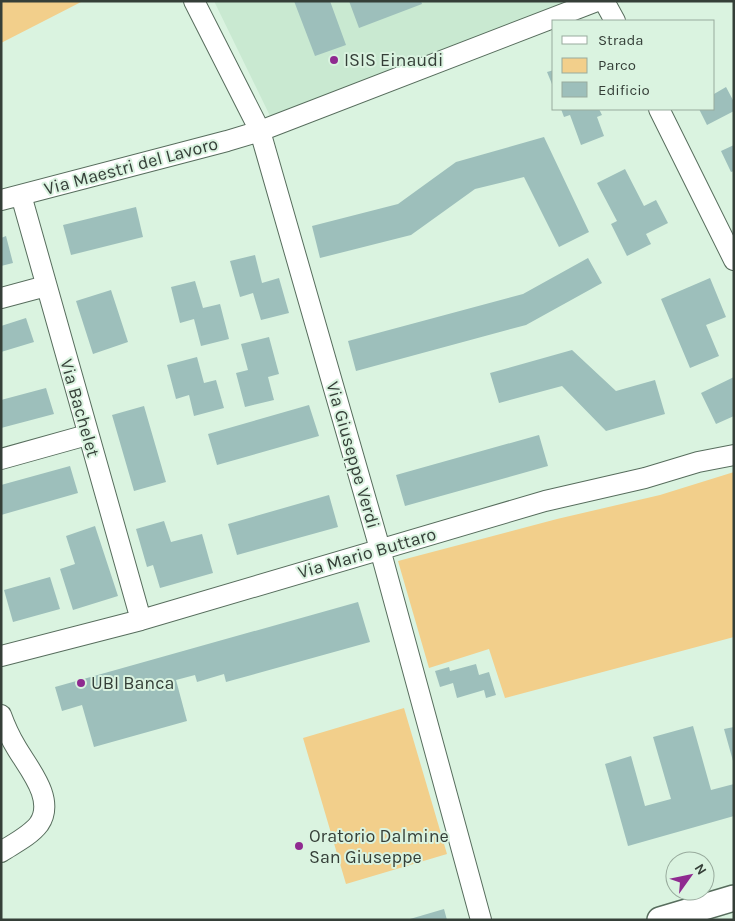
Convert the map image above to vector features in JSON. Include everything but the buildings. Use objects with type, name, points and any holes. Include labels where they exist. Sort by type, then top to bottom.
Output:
[{"type":"street","name":"Via Giuseppe Verdi","points":[[194,1],[260,131],[380,549],[481,920]]},
{"type":"street","name":"Via Maestri del Lavoro","points":[[11,197],[260,131],[597,1]]},
{"type":"street","points":[[604,1],[614,20]]},
{"type":"street","points":[[659,110],[734,260]]},
{"type":"street","name":"Via Bachelet","points":[[11,197],[46,286],[141,620]]},
{"type":"street","points":[[1,298],[46,286]]},
{"type":"street","points":[[1,458],[87,434]]},
{"type":"street","name":"Via Mario Buttaro","points":[[1,656],[141,620],[545,501],[645,478],[698,462],[734,455]]},
{"type":"street","points":[[1,715],[38,786],[44,806],[43,816],[37,826],[1,852]]},
{"type":"street","points":[[660,920],[734,898]]},
{"type":"shaded area","name":"ISIS Einaudi","points":[[214,1],[580,1],[271,118]]},
{"type":"green space","points":[[1,1],[83,1],[1,43]]},
{"type":"green space","points":[[734,472],[734,637],[505,698],[489,649],[429,668],[398,561],[557,519],[660,495]]},
{"type":"green space","points":[[404,708],[447,854],[346,884],[303,738]]},
{"type":"place","name":"ISIS Einaudi","points":[[334,60]]},
{"type":"place","name":"UBI Banca","points":[[81,683]]},
{"type":"place","name":"Oratorio Dalmine San Giuseppe","points":[[299,846]]}]
